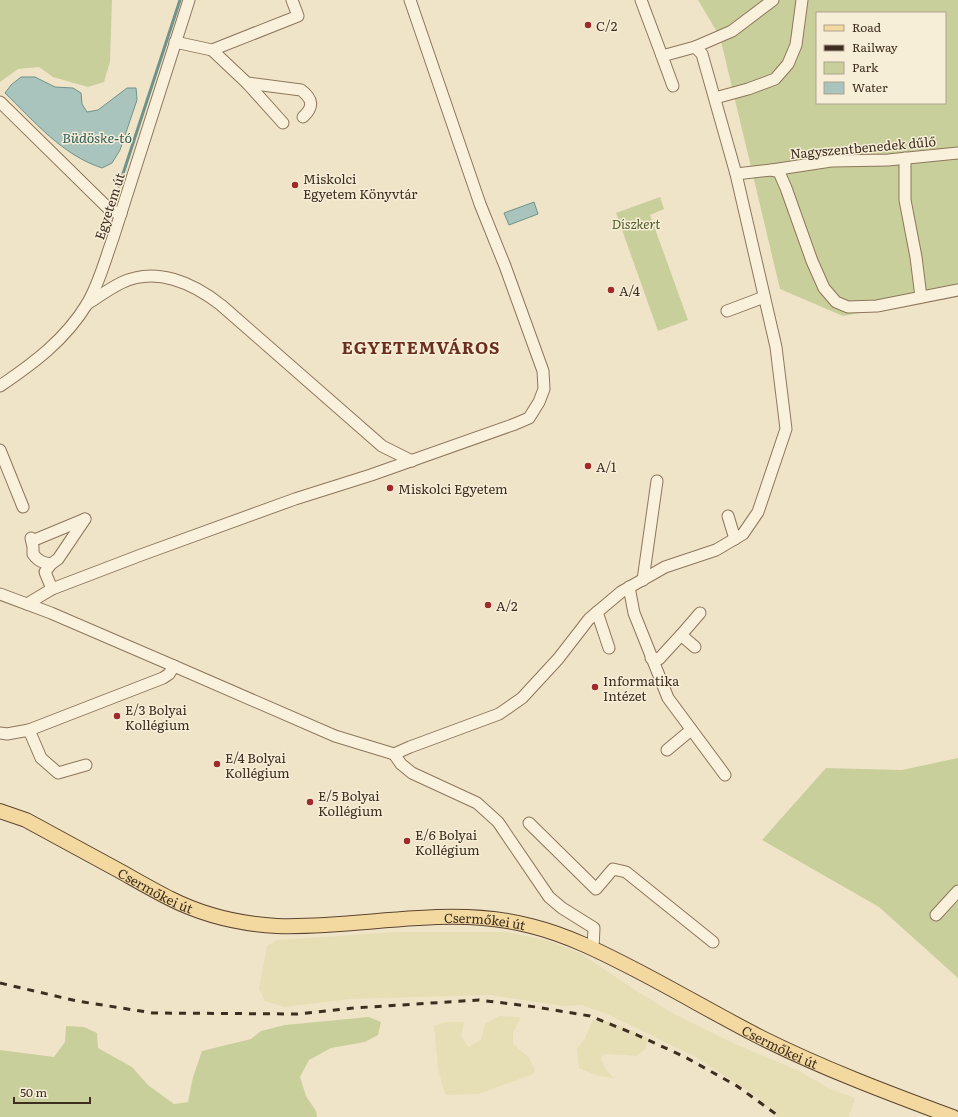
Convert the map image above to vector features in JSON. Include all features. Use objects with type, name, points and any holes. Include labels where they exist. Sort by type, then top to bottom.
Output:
[{"type":"main road","name":"Csermőkei út","points":[[0,811],[26,820],[173,900],[206,913],[230,919],[277,926],[322,925],[438,917],[480,917],[500,919],[534,926],[593,948],[759,1036],[808,1060],[853,1079],[954,1117]]},
{"type":"street","name":"Egyetem út","points":[[0,386],[32,364],[53,346],[70,327],[87,304],[102,269],[121,214],[189,0]]},
{"type":"street","points":[[212,50],[298,16],[292,0]]},
{"type":"street","points":[[27,604],[52,588],[198,534],[295,499],[412,461],[516,424],[529,418],[540,402],[544,389],[543,371],[505,266],[476,192],[461,144],[410,0]]},
{"type":"street","points":[[641,0],[673,86]]},
{"type":"street","points":[[662,56],[695,47],[732,31],[773,0]]},
{"type":"street","points":[[715,98],[748,89],[775,79],[788,64],[796,45],[802,0]]},
{"type":"street","points":[[175,42],[212,50],[247,83],[283,123]]},
{"type":"street","points":[[394,754],[500,714],[522,698],[558,659],[589,619],[597,612],[629,587],[665,567],[716,550],[735,539],[743,534],[758,512],[786,429],[776,347],[736,174],[702,54],[695,47]]},
{"type":"street","points":[[247,83],[301,90],[307,94],[311,106],[308,113],[303,117]]},
{"type":"street","points":[[0,102],[110,210],[121,214]]},
{"type":"street","name":"Nagyszentbenedek dűlő","points":[[736,174],[831,161],[888,160],[958,153]]},
{"type":"street","points":[[905,158],[905,200],[916,257],[921,297]]},
{"type":"street","points":[[771,170],[779,172],[812,261],[824,288],[836,302],[848,307],[876,306],[958,290]]},
{"type":"street","points":[[102,269],[109,281],[113,283],[122,283]]},
{"type":"street","points":[[87,304],[122,283],[138,278],[151,276],[169,278],[188,284],[206,294],[242,324],[382,446],[412,461]]},
{"type":"street","points":[[727,311],[764,297]]},
{"type":"street","points":[[1,454],[23,507]]},
{"type":"street","points":[[643,580],[657,481]]},
{"type":"street","points":[[728,516],[735,539]]},
{"type":"street","points":[[51,564],[44,563],[37,559],[33,554],[31,540],[85,519],[58,559],[51,564],[45,572],[52,588]]},
{"type":"street","points":[[629,587],[634,614],[668,698],[725,775]]},
{"type":"street","points":[[0,594],[174,666],[335,736],[394,754],[401,764],[412,773],[477,803],[498,822],[548,897],[562,908],[594,928],[593,948]]},
{"type":"street","points":[[597,612],[609,648]]},
{"type":"street","points":[[651,658],[659,659],[700,613]]},
{"type":"street","points":[[681,635],[694,647]]},
{"type":"street","points":[[0,733],[8,734],[29,730],[163,678],[169,674],[174,666]]},
{"type":"street","points":[[667,750],[690,727]]},
{"type":"street","points":[[29,730],[41,758],[58,773],[86,764]]},
{"type":"street","points":[[528,823],[596,889],[613,869],[626,872],[714,942]]},
{"type":"street","points":[[936,915],[958,891]]},
{"type":"shaded area","points":[[398,932],[507,932],[549,941],[580,953],[638,992],[676,1015],[733,1043],[801,1072],[828,1088],[855,1098],[849,1117],[777,1117],[757,1097],[694,1056],[607,1014],[582,1005],[563,1006],[490,995],[349,999],[284,1007],[265,1001],[259,989],[267,946],[277,940]]},
{"type":"shaded area","points":[[500,1016],[521,1017],[513,1033],[513,1044],[529,1058],[535,1070],[533,1074],[479,1094],[446,1095],[438,1068],[434,1026],[446,1022],[464,1022],[461,1036],[468,1047],[481,1040],[485,1024]]},
{"type":"shaded area","points":[[593,1020],[609,1022],[648,1038],[645,1049],[637,1056],[605,1054],[601,1058],[606,1070],[614,1078],[599,1076],[579,1068],[577,1049],[585,1038]]},
{"type":"green space","points":[[0,0],[112,0],[110,62],[104,82],[88,87],[53,77],[39,67],[18,69],[0,82]]},
{"type":"green space","points":[[698,0],[958,0],[958,296],[843,316],[780,289],[720,37]]},
{"type":"green space","name":"Díszkert","points":[[660,197],[664,209],[650,215],[688,320],[658,331],[616,213]]},
{"type":"green space","points":[[958,758],[958,978],[879,907],[762,840],[826,768],[902,770]]},
{"type":"green space","points":[[369,1017],[381,1022],[378,1035],[365,1042],[331,1048],[309,1060],[300,1077],[306,1096],[316,1111],[317,1117],[0,1117],[0,1050],[54,1057],[65,1042],[66,1026],[84,1027],[97,1033],[98,1048],[132,1067],[148,1085],[174,1104],[188,1102],[193,1077],[202,1051],[251,1039],[261,1031],[285,1025]]},
{"type":"water","name":"Büdöske-tó","points":[[21,77],[35,77],[55,87],[73,88],[81,93],[82,104],[87,112],[98,110],[127,88],[136,88],[137,100],[120,150],[112,163],[102,168],[74,155],[38,126],[5,93],[11,85]]},
{"type":"water","points":[[534,202],[538,214],[509,225],[504,213]]},
{"type":"waterway","points":[[119,186],[180,0]]},
{"type":"railway","points":[[0,983],[77,1001],[153,1013],[297,1014],[354,1008],[479,1000],[536,1007],[590,1016],[685,1057],[737,1086],[780,1117]]},
{"type":"place","name":"C/2","points":[[588,25]]},
{"type":"place","name":"Miskolci Egyetem Könyvtár","points":[[295,185]]},
{"type":"place","name":"A/4","points":[[611,290]]},
{"type":"place","name":"A/1","points":[[588,466]]},
{"type":"place","name":"Miskolci Egyetem","points":[[390,488]]},
{"type":"place","name":"A/2","points":[[488,605]]},
{"type":"place","name":"Informatika Intézet","points":[[595,687]]},
{"type":"place","name":"E/3 Bolyai Kollégium","points":[[117,716]]},
{"type":"place","name":"E/4 Bolyai Kollégium","points":[[217,764]]},
{"type":"place","name":"E/5 Bolyai Kollégium","points":[[310,802]]},
{"type":"place","name":"E/6 Bolyai Kollégium","points":[[407,841]]},
{"type":"district","name":"EGYETEMVÁROS","points":[[421,346]]}]
